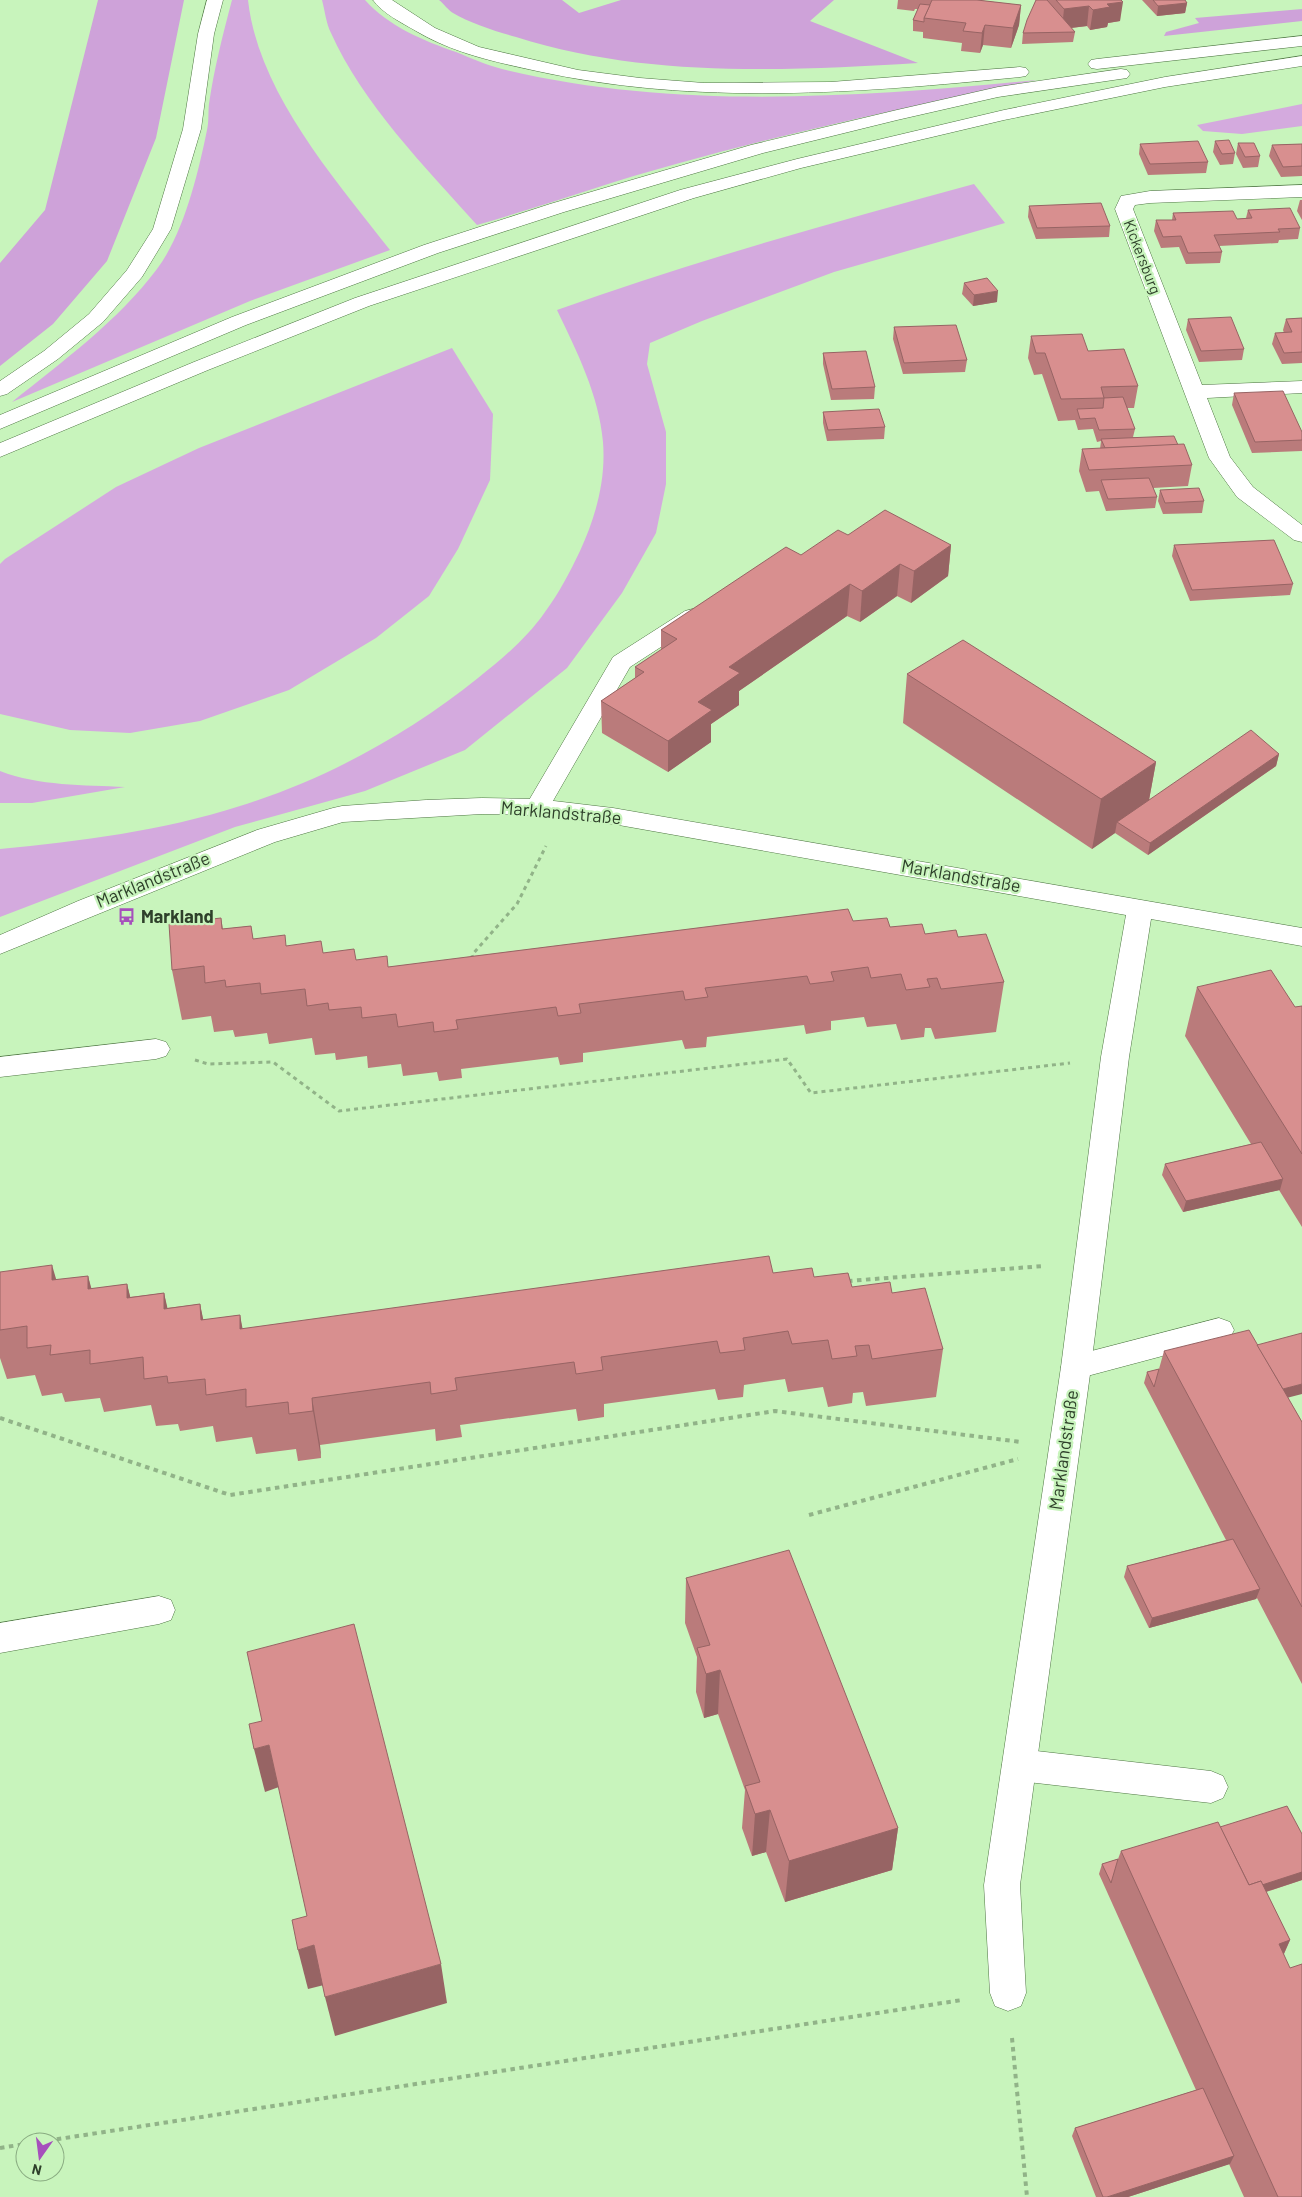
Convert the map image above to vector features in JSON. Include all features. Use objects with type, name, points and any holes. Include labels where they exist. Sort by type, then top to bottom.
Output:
[{"type":"main road","points":[[0,390],[51,355],[96,318],[135,273],[162,229],[192,129],[206,34],[216,0]]},
{"type":"main road","points":[[381,0],[412,22],[460,46],[538,67],[622,82],[717,88],[828,88],[997,74],[1302,41]]},
{"type":"main road","points":[[0,423],[239,321],[431,249],[557,208],[757,149],[998,92],[1271,53],[1302,46]]},
{"type":"main road","points":[[0,451],[201,366],[362,302],[573,230],[687,194],[797,164],[995,117],[1165,82],[1302,61]]},
{"type":"main road","name":"Kickersburg","points":[[1302,191],[1150,196],[1128,200],[1124,209],[1220,458],[1245,492],[1302,536]]},
{"type":"main road","points":[[1194,392],[1302,387]]},
{"type":"main road","points":[[537,807],[621,662],[712,603]]},
{"type":"main road","name":"Marklandstraße","points":[[0,945],[87,907],[266,836],[342,814],[435,807],[537,807],[613,816],[1302,936]]},
{"type":"main road","name":"Marklandstraße","points":[[1008,1993],[1002,1885],[1076,1367],[1115,1057],[1140,907]]},
{"type":"main road","points":[[0,1067],[156,1049]]},
{"type":"main road","points":[[1076,1367],[1219,1330]]},
{"type":"main road","points":[[0,1638],[159,1610]]},
{"type":"main road","points":[[1019,1765],[1211,1787]]},
{"type":"path","points":[[473,964],[472,955],[517,904],[564,810]]},
{"type":"path","points":[[156,1049],[208,1064],[273,1062],[339,1110],[787,1059],[811,1093],[1115,1057]]},
{"type":"path","points":[[841,1282],[1089,1263]]},
{"type":"path","points":[[0,1418],[230,1495],[776,1411],[1064,1447]]},
{"type":"path","points":[[809,1515],[1064,1447]]},
{"type":"path","points":[[65,2138],[1008,1993],[1027,2197]]},
{"type":"path","points":[[0,2148],[15,2146]]},
{"type":"shaded area","points":[[98,0],[184,0],[156,138],[107,261],[53,324],[0,366],[0,263],[45,210]]},
{"type":"shaded area","points":[[232,0],[248,0],[255,34],[267,68],[283,101],[302,133],[324,164],[390,250],[250,301],[12,402],[89,340],[125,306],[142,288],[167,254],[189,202],[199,165],[208,127],[213,78]]},
{"type":"shaded area","points":[[322,0],[365,0],[384,18],[407,32],[502,69],[567,82],[634,91],[769,97],[904,91],[1037,80],[766,140],[626,178],[477,225],[417,158],[360,85],[331,33]]},
{"type":"shaded area","points":[[439,0],[562,0],[579,13],[621,0],[834,0],[810,21],[918,63],[766,69],[665,65],[615,59],[565,50],[492,30],[451,12]]},
{"type":"shaded area","points":[[1302,9],[1302,21],[1164,36],[1166,32],[1199,23],[1195,18]]},
{"type":"shaded area","points":[[1302,104],[1302,126],[1242,134],[1203,131],[1197,125]]},
{"type":"shaded area","points":[[974,184],[1005,223],[834,272],[702,321],[650,343],[647,364],[666,432],[666,484],[656,533],[622,593],[567,668],[465,750],[365,791],[235,827],[0,917],[0,849],[121,834],[181,822],[240,806],[304,782],[365,753],[424,718],[487,670],[514,647],[530,630],[555,597],[580,551],[591,525],[599,498],[603,470],[603,442],[597,407],[586,374],[557,310],[712,259]]},
{"type":"shaded area","points":[[452,348],[493,414],[490,480],[458,549],[429,596],[376,638],[289,690],[200,721],[130,733],[70,730],[0,714],[0,564],[5,559],[116,487],[199,448]]},
{"type":"shaded area","points":[[0,771],[30,780],[125,787],[32,803],[0,803]]},
{"type":"building","points":[[932,0],[977,0],[1021,5],[1013,28],[985,25],[982,33],[963,31],[966,23],[924,18]]},
{"type":"building","points":[[1036,0],[1047,0],[1075,32],[1023,33]]},
{"type":"building","points":[[1056,0],[1121,0],[1123,2],[1107,4],[1110,7],[1093,10],[1089,6],[1064,9]]},
{"type":"building","points":[[1153,0],[1185,0],[1187,3],[1158,6]]},
{"type":"building","points":[[920,4],[930,5],[924,22],[913,20]]},
{"type":"building","points":[[1229,140],[1235,153],[1222,154],[1215,141]]},
{"type":"building","points":[[1198,141],[1208,162],[1150,164],[1140,144]]},
{"type":"building","points":[[1238,143],[1254,143],[1260,156],[1245,157]]},
{"type":"building","points":[[1302,144],[1302,166],[1283,167],[1272,145]]},
{"type":"building","points":[[1101,203],[1110,226],[1037,228],[1029,206]]},
{"type":"building","points":[[1290,208],[1300,228],[1278,229],[1280,232],[1214,235],[1222,252],[1188,253],[1181,236],[1163,237],[1156,220],[1176,220],[1173,213],[1233,211],[1237,219],[1252,218],[1248,210]]},
{"type":"building","points":[[987,278],[998,291],[974,295],[964,283]]},
{"type":"building","points":[[1231,317],[1244,349],[1201,351],[1188,319]]},
{"type":"building","points":[[1302,318],[1302,352],[1284,353],[1275,333],[1292,332],[1286,319]]},
{"type":"building","points":[[956,325],[967,360],[904,363],[894,327]]},
{"type":"building","points":[[1082,334],[1088,351],[1124,349],[1138,386],[1101,387],[1104,398],[1061,399],[1045,353],[1036,353],[1031,336]]},
{"type":"building","points":[[866,351],[875,387],[832,389],[823,353]]},
{"type":"building","points":[[1283,391],[1302,432],[1302,440],[1255,442],[1234,393]]},
{"type":"building","points":[[1123,397],[1135,429],[1099,430],[1095,418],[1080,419],[1077,409],[1103,408],[1104,398]]},
{"type":"building","points":[[879,409],[885,427],[828,430],[823,412]]},
{"type":"building","points":[[1174,436],[1178,445],[1105,448],[1101,439]]},
{"type":"building","points":[[1184,444],[1192,465],[1089,470],[1082,449]]},
{"type":"building","points":[[1149,478],[1157,497],[1108,499],[1101,480]]},
{"type":"building","points":[[1199,488],[1204,501],[1165,503],[1160,490]]},
{"type":"building","points":[[885,510],[951,545],[914,571],[900,564],[862,591],[850,584],[729,667],[740,673],[698,702],[712,710],[668,741],[601,701],[644,672],[635,667],[677,639],[661,630],[786,547],[801,555],[838,530],[848,535]]},
{"type":"building","points":[[1274,540],[1293,584],[1192,590],[1174,545]]},
{"type":"building","points":[[963,640],[1156,762],[1101,799],[907,674]]},
{"type":"building","points":[[1251,730],[1279,754],[1150,843],[1117,822]]},
{"type":"building","points":[[848,909],[853,921],[887,918],[890,927],[922,924],[925,934],[956,930],[958,937],[986,934],[1004,982],[941,989],[937,978],[927,979],[930,987],[906,990],[901,974],[871,978],[868,967],[831,972],[834,981],[810,984],[807,976],[705,988],[708,997],[685,1000],[683,991],[579,1004],[581,1013],[558,1016],[556,1007],[456,1020],[458,1029],[434,1032],[433,1022],[398,1027],[396,1014],[362,1018],[361,1007],[329,1010],[328,1003],[307,1006],[305,989],[261,994],[260,983],[226,987],[225,980],[205,983],[204,966],[172,970],[169,924],[221,918],[222,929],[251,926],[253,939],[285,935],[286,946],[321,941],[323,953],[354,949],[356,960],[387,956],[388,967]]},
{"type":"building","points":[[1271,970],[1295,1007],[1302,1006],[1302,1154],[1197,987]]},
{"type":"building","points":[[1261,1142],[1283,1179],[1186,1201],[1165,1164]]},
{"type":"building","points":[[769,1256],[773,1273],[812,1268],[814,1277],[848,1273],[852,1287],[890,1282],[892,1293],[925,1288],[943,1349],[872,1359],[869,1345],[855,1346],[857,1356],[832,1359],[828,1340],[792,1344],[788,1331],[743,1338],[745,1350],[720,1353],[717,1341],[601,1357],[603,1370],[576,1374],[574,1362],[455,1378],[457,1390],[431,1394],[430,1382],[312,1398],[313,1411],[289,1414],[288,1402],[246,1407],[246,1389],[206,1395],[205,1379],[168,1383],[167,1376],[144,1379],[143,1357],[90,1364],[90,1350],[50,1355],[51,1345],[27,1348],[27,1326],[0,1330],[0,1272],[52,1265],[52,1280],[88,1276],[88,1289],[127,1284],[127,1298],[164,1293],[164,1309],[200,1304],[201,1320],[240,1315],[240,1329]]},
{"type":"building","points":[[1249,1330],[1302,1422],[1302,1607],[1164,1351]]},
{"type":"building","points":[[1302,1333],[1302,1384],[1283,1389],[1257,1345]]},
{"type":"building","points":[[1159,1369],[1154,1387],[1147,1372]]},
{"type":"building","points":[[1233,1539],[1260,1589],[1152,1618],[1127,1566]]},
{"type":"building","points":[[789,1550],[898,1828],[789,1861],[770,1810],[755,1814],[745,1786],[760,1782],[720,1670],[706,1674],[697,1648],[710,1645],[686,1578]]},
{"type":"building","points":[[354,1624],[441,1964],[325,1997],[314,1945],[298,1950],[292,1920],[307,1916],[269,1745],[254,1749],[249,1724],[262,1721],[247,1652]]},
{"type":"building","points":[[1287,1806],[1302,1834],[1302,1872],[1262,1885],[1261,1881],[1249,1885],[1220,1827]]},
{"type":"building","points":[[1218,1822],[1249,1885],[1261,1881],[1290,1940],[1279,1944],[1290,1968],[1302,1964],[1302,2197],[1278,2197],[1121,1851]]},
{"type":"building","points":[[1118,1859],[1111,1883],[1102,1864]]},
{"type":"building","points":[[1203,2088],[1234,2156],[1103,2197],[1075,2128]]},
{"type":"place","name":"Markland","points":[[127,917]]}]
